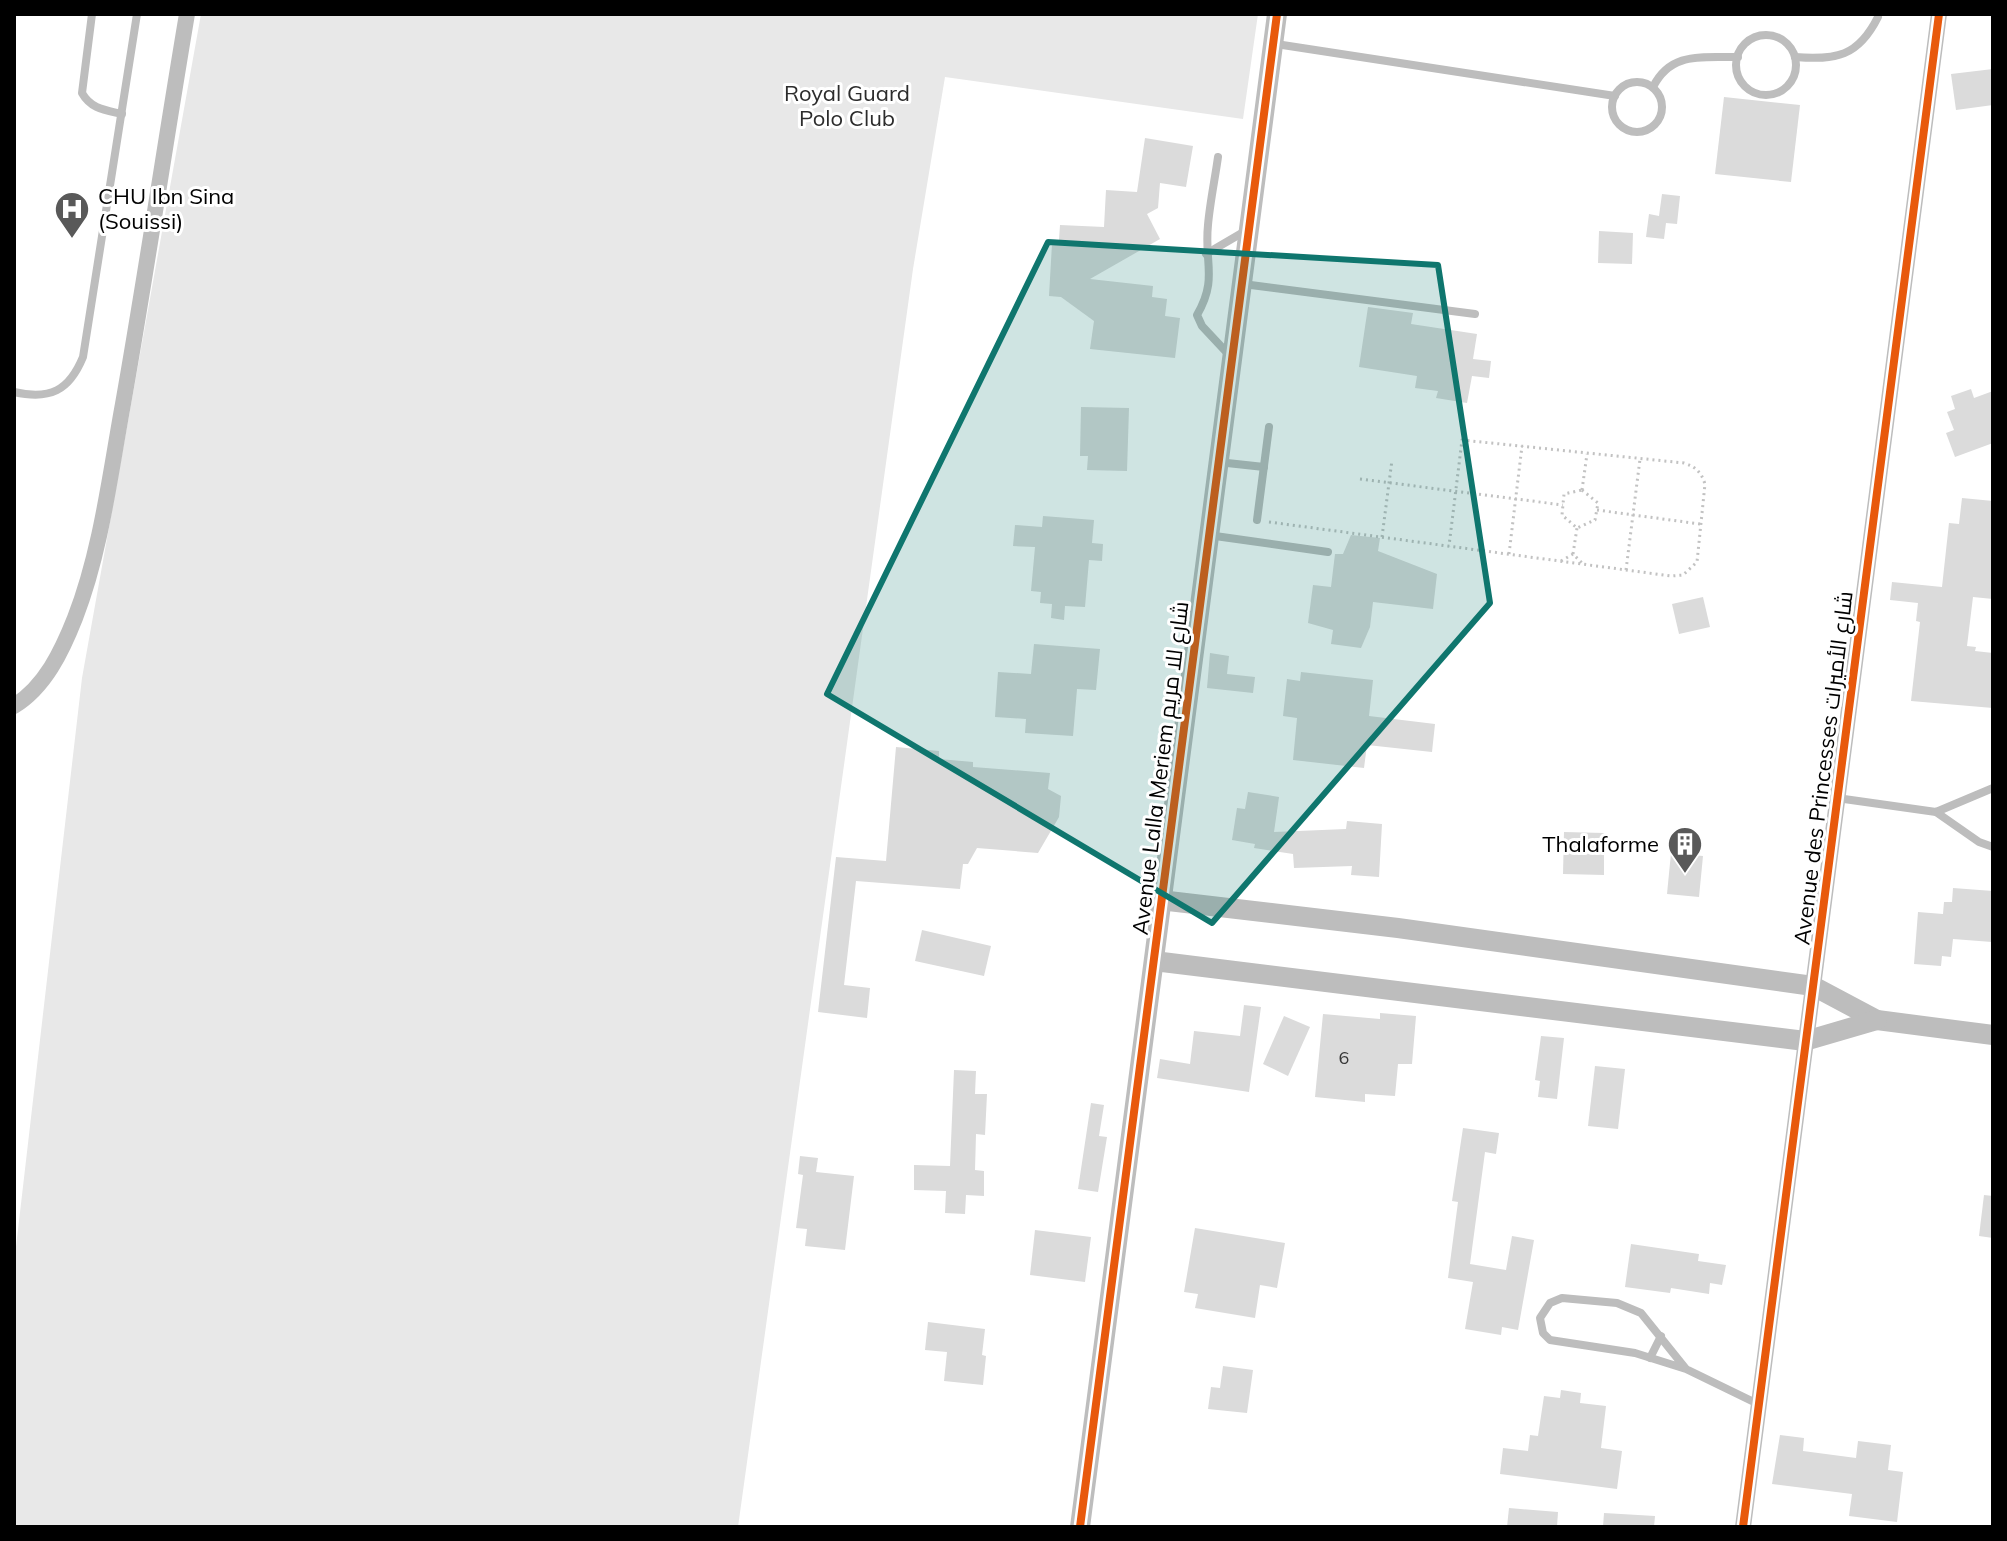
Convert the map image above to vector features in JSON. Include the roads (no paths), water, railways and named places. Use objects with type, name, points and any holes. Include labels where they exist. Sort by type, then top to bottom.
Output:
[{"type":"street","points":[[14,706],[31,694],[60,654],[76,616],[94,556],[137,323],[187,14]]},
{"type":"street","name":"Avenue Lalla Meriem شارع للا مريم","points":[[1080,1527],[1277,14]]},
{"type":"street","name":"Avenue des Princesses شارع الأميرات","points":[[1743,1527],[1939,14]]},
{"type":"street","points":[[1160,900],[1398,928],[1813,986],[1877,1020],[1993,1035]]},
{"type":"street","points":[[1154,961],[1805,1041],[1877,1020]]},
{"type":"lane","points":[[92,14],[82,93],[87,103],[96,108],[122,114]]},
{"type":"lane","points":[[14,392],[39,396],[59,390],[75,376],[83,357],[137,14]]},
{"type":"lane","points":[[1795,57],[1839,57],[1869,34],[1878,17]]},
{"type":"lane","points":[[1762,36],[1778,38],[1785,42],[1795,57],[1795,73],[1792,81],[1779,92],[1771,95],[1754,93],[1741,82],[1738,57],[1746,43],[1762,36]]},
{"type":"lane","points":[[1273,43],[1615,96]]},
{"type":"lane","points":[[1653,87],[1661,71],[1671,63],[1692,58],[1738,57]]},
{"type":"lane","points":[[1638,82],[1653,87],[1662,100],[1662,115],[1652,128],[1629,131],[1617,122],[1612,107],[1615,96],[1623,87],[1638,82]]},
{"type":"lane","points":[[1218,157],[1206,254],[1211,278],[1208,296],[1197,315],[1202,326],[1231,357]]},
{"type":"lane","points":[[1206,254],[1249,229]]},
{"type":"lane","points":[[1242,284],[1475,314]]},
{"type":"lane","points":[[1257,520],[1269,427]]},
{"type":"lane","points":[[1217,462],[1264,467]]},
{"type":"lane","points":[[1208,535],[1328,552]]},
{"type":"lane","points":[[1936,812],[1993,788]]},
{"type":"lane","points":[[1836,798],[1936,812],[1979,842],[1993,847]]},
{"type":"lane","points":[[1686,1369],[1641,1313],[1617,1303],[1562,1298],[1550,1303],[1540,1318],[1543,1333],[1550,1340],[1635,1353],[1686,1369],[1758,1404]]},
{"type":"lane","points":[[1650,1358],[1661,1336]]},
{"type":"place","name":"CHU Ibn Sina (Souissi)","points":[[72,240]]},
{"type":"place","name":"Thalaforme","points":[[1685,875]]},
{"type":"park label","name":"Royal Guard Polo Club","points":[[847,106]]}]
